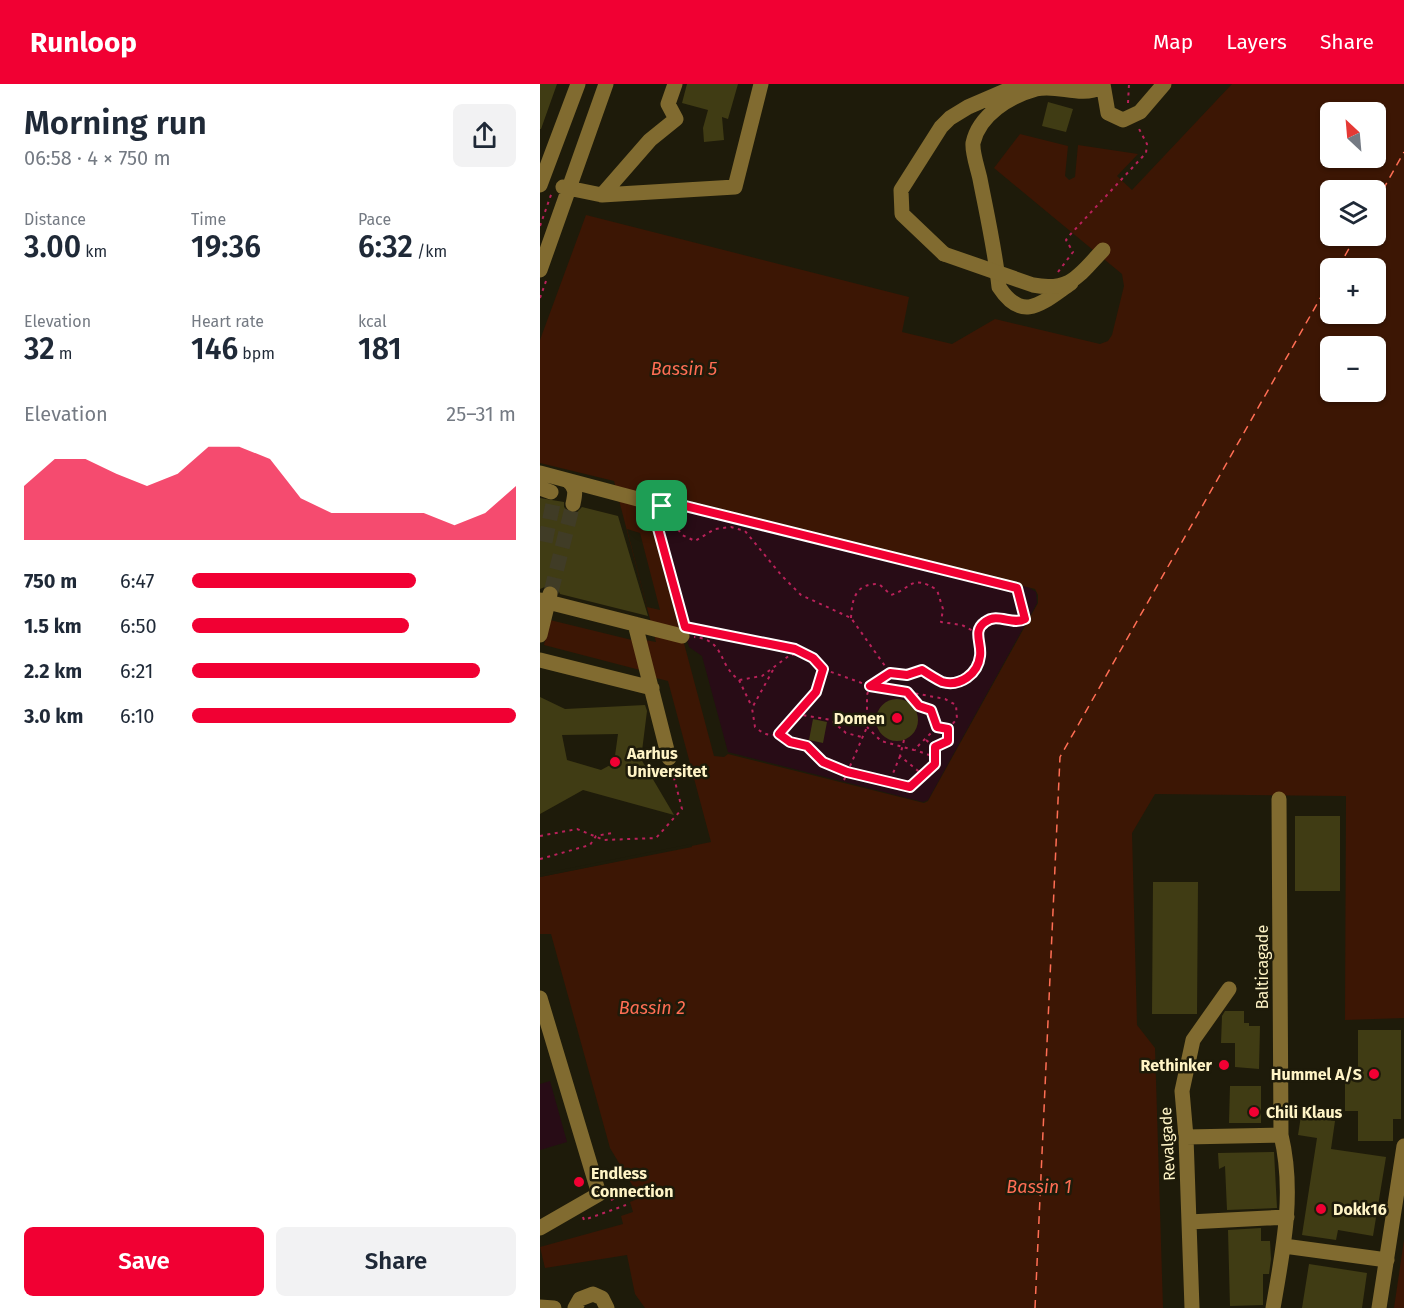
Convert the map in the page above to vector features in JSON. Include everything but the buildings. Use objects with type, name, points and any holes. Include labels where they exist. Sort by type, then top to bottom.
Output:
[{"type":"street","points":[[540,185],[578,84]]},
{"type":"street","points":[[540,270],[595,84]]},
{"type":"street","points":[[540,252],[606,84]]},
{"type":"street","points":[[602,195],[650,140],[676,119],[668,104],[675,84]]},
{"type":"street","points":[[566,188],[602,195],[735,187],[761,84]]},
{"type":"street","points":[[1021,84],[950,118],[941,127],[901,189],[902,214],[944,254],[1033,285],[1048,288],[1059,287],[1077,277],[1103,250],[1075,280],[1036,307],[1019,307],[1008,300],[999,287],[973,144],[984,119],[1007,101],[1053,85],[1077,93],[1092,92],[1102,85],[1108,112],[1117,119],[1133,117],[1164,84]]},
{"type":"street","points":[[992,96],[1007,101]]},
{"type":"street","points":[[540,473],[654,504]]},
{"type":"street","points":[[556,497],[575,491],[572,483],[568,481]]},
{"type":"street","points":[[540,635],[546,598],[682,636]]},
{"type":"street","points":[[635,624],[669,758]]},
{"type":"street","points":[[540,660],[652,688]]},
{"type":"street","name":"Balticagade","points":[[1273,1308],[1289,1203],[1286,1155],[1281,1135],[1279,799]]},
{"type":"street","name":"Revalgade","points":[[1192,1308],[1186,1137],[1182,1091],[1193,1040],[1228,989]]},
{"type":"street","points":[[540,998],[599,1194],[540,1227]]},
{"type":"street","points":[[1186,1137],[1281,1135]]},
{"type":"street","points":[[1379,1308],[1404,1146]]},
{"type":"street","points":[[1189,1221],[1287,1217]]},
{"type":"street","points":[[1284,1246],[1387,1260]]},
{"type":"street","points":[[575,1308],[580,1299],[593,1294],[602,1298],[607,1308]]},
{"type":"street","points":[[540,1307],[554,1308]]},
{"type":"path","points":[[1068,237],[1127,175],[1148,149],[1127,100],[1129,84]]},
{"type":"path","points":[[654,504],[675,502],[1017,588],[1025,619],[1019,622],[994,617],[983,622],[977,633],[980,657],[975,670],[964,680],[943,682],[922,670],[907,675],[890,673],[870,686],[867,695],[867,727],[844,780]]},
{"type":"path","points":[[654,504],[682,536],[695,541],[714,529],[731,527],[745,531],[801,595],[851,618],[890,673]]},
{"type":"path","points":[[654,504],[685,627],[795,649],[813,658],[823,669],[870,686],[945,699],[956,705],[957,719],[948,729],[948,741],[935,747]]},
{"type":"path","points":[[851,618],[852,602],[858,591],[869,584],[879,584],[891,595],[909,584],[919,582],[937,590],[943,609],[941,622],[962,625],[977,633]]},
{"type":"path","points":[[682,636],[698,637],[720,648],[722,661],[730,673],[739,680],[752,708],[755,727],[763,733],[779,734],[790,742],[807,746],[823,762],[847,772],[910,787],[935,764],[935,747]]},
{"type":"path","points":[[752,708],[780,661],[790,655],[803,654]]},
{"type":"path","points":[[779,734],[816,692],[823,669]]},
{"type":"path","points":[[739,680],[762,676],[773,670]]},
{"type":"path","points":[[907,692],[919,706],[931,710],[937,727]]},
{"type":"path","points":[[796,714],[831,720],[846,733],[863,737]]},
{"type":"path","points":[[867,727],[881,741],[935,757]]},
{"type":"path","points":[[937,727],[948,729]]},
{"type":"path","points":[[914,750],[937,727]]},
{"type":"path","points":[[890,781],[904,748],[904,740]]},
{"type":"path","points":[[926,740],[935,747]]},
{"type":"path","points":[[900,756],[923,775]]},
{"type":"path","points":[[540,836],[577,829],[604,840],[656,838],[682,809],[669,758]]},
{"type":"path","points":[[540,859],[590,845],[596,836],[612,833]]},
{"type":"path","points":[[584,1220],[626,1205]]},
{"type":"shaded area","points":[[646,494],[666,500],[673,497],[1024,585],[1036,592],[1037,603],[928,800],[923,802],[728,752],[702,656],[689,647]]},
{"type":"shaded area","points":[[550,1081],[567,1142],[540,1150],[540,1084]]},
{"type":"water","points":[[1232,84],[1404,84],[1404,1018],[1345,1020],[1346,796],[1155,794],[1132,833],[1137,1025],[1155,1048],[1163,1308],[645,1308],[635,1294],[627,1255],[545,1268],[540,1247],[623,1224],[621,1216],[633,1212],[630,1202],[640,1198],[610,1148],[551,934],[540,934],[540,877],[711,842],[668,681],[656,678],[645,640],[656,642],[614,481],[540,463],[540,340],[586,215],[909,297],[902,332],[952,344],[995,319],[1100,344],[1108,341],[1112,335],[1124,286],[1122,274],[994,168],[1020,134],[1068,146],[1065,176],[1069,180],[1075,177],[1078,145],[1138,154],[1117,176],[1132,190]],"holes":[[[643,489],[1035,589],[1038,603],[928,801],[924,803],[728,754],[724,757],[714,756]]]},
{"type":"water","points":[[550,620],[632,640],[640,670],[544,645]]},
{"type":"water","points":[[1404,1240],[1404,1308],[1394,1308]]},
{"type":"pier","points":[[627,529],[640,533],[660,610],[647,607]]},
{"type":"pier","points":[[691,844],[692,847],[540,877],[540,874]]},
{"type":"ferry route","points":[[1386,184],[1404,152]]},
{"type":"ferry route","points":[[1344,258],[1350,246]]},
{"type":"ferry route","points":[[1035,1308],[1060,757],[1320,299]]},
{"type":"tunnel","points":[[545,542],[554,499]]},
{"type":"tunnel","points":[[551,592],[573,504]]},
{"type":"place","name":"Domen","points":[[897,718]]},
{"type":"place","name":"Aarhus Universitet","points":[[615,762]]},
{"type":"place","name":"Rethinker","points":[[1224,1065]]},
{"type":"place","name":"Hummel A/S","points":[[1374,1074]]},
{"type":"place","name":"Chili Klaus","points":[[1254,1112]]},
{"type":"place","name":"Endless Connection","points":[[579,1182]]},
{"type":"place","name":"Dokk16","points":[[1321,1209]]},
{"type":"route","points":[[675,502],[1017,588],[1025,619],[1019,622],[994,617],[983,622],[977,633],[980,657],[975,670],[964,680],[943,682],[922,670],[907,675],[890,673],[870,686],[907,692],[919,706],[931,710],[937,727],[948,729],[948,741],[935,747],[935,764],[910,787],[847,772],[823,762],[807,746],[790,742],[779,734],[816,692],[823,669],[813,658],[795,649],[685,627],[651,503],[662,506],[675,502]]},
{"type":"water label","name":"Bassin 5","points":[[684,369]]},
{"type":"water label","name":"Bassin 2","points":[[652,1008]]},
{"type":"water label","name":"Bassin 1","points":[[1039,1187]]}]
